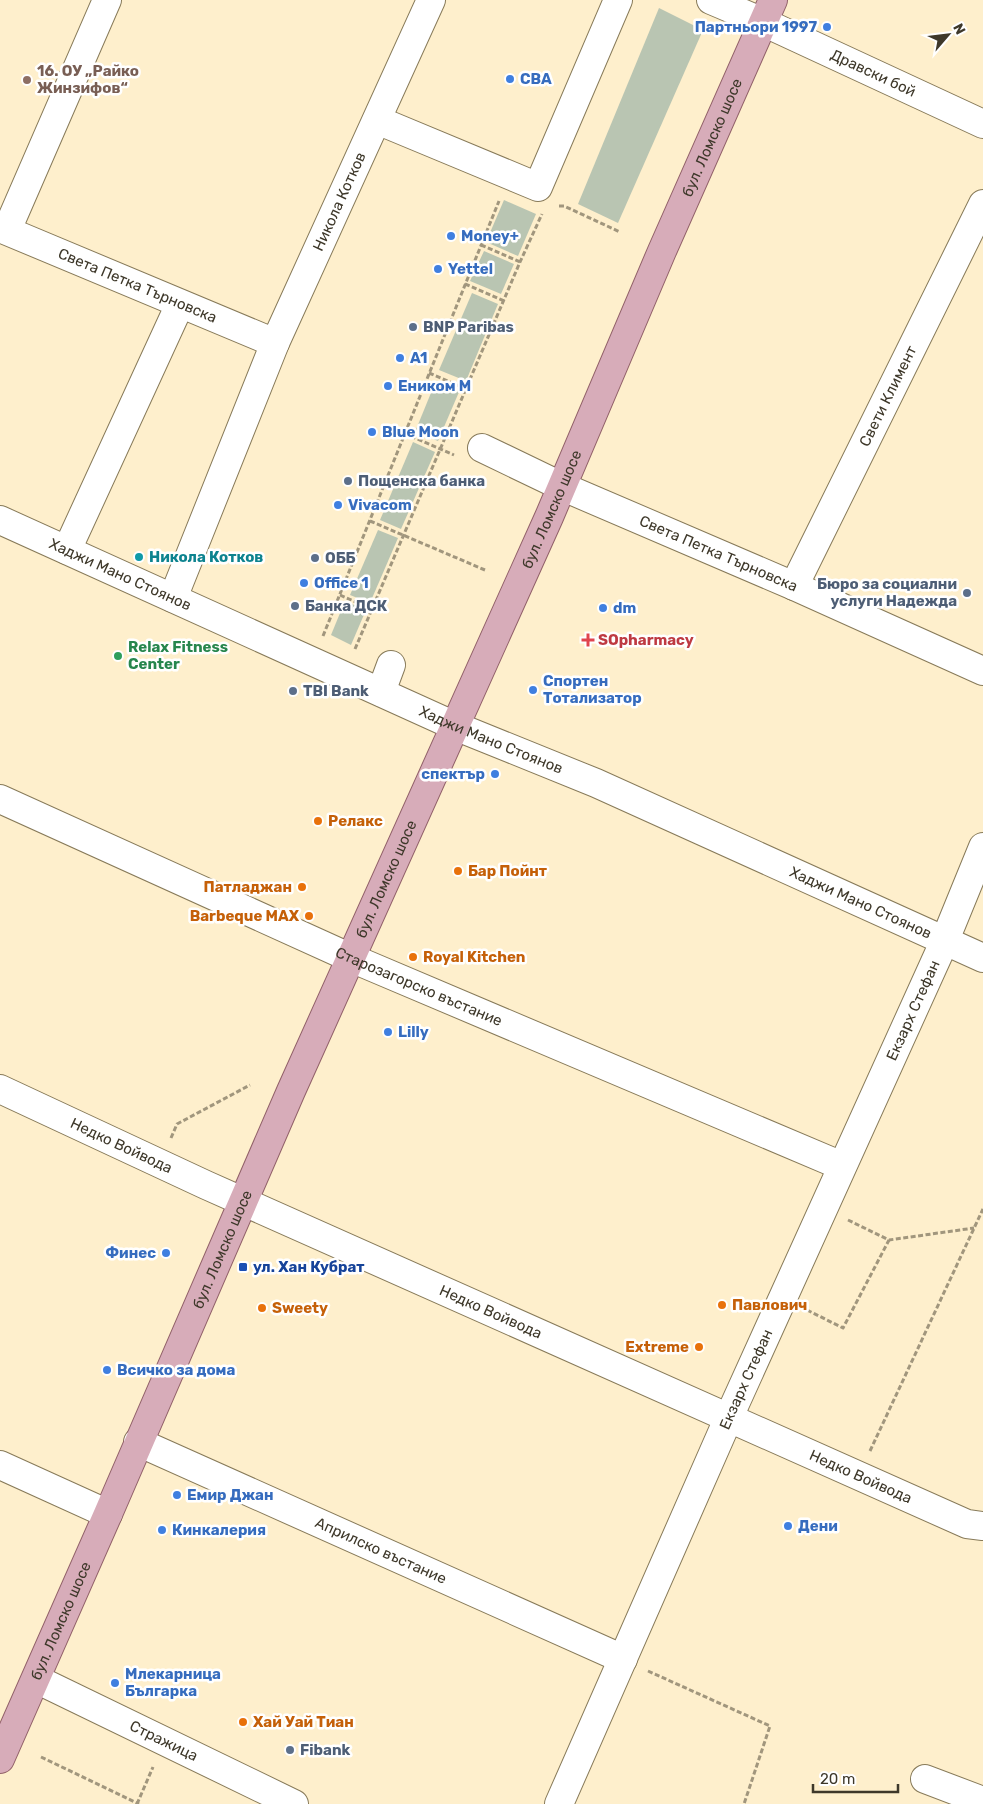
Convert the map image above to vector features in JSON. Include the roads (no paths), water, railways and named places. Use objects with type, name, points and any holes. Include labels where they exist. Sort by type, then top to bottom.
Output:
[{"type":"main road","name":"бул. Ломско шосе","points":[[0,1758],[243,1201],[562,486],[768,11]]},
{"type":"street","points":[[4,229],[107,0]]},
{"type":"street","name":"Никола Котков","points":[[173,598],[275,344],[431,0]]},
{"type":"street","points":[[377,120],[538,187],[618,0]]},
{"type":"street","name":"Дравски бой","points":[[711,0],[768,11],[983,124]]},
{"type":"street","name":"Свети Климент","points":[[794,586],[983,204]]},
{"type":"street","name":"Света Петка Търновска","points":[[4,229],[275,344]]},
{"type":"street","points":[[67,550],[180,304]]},
{"type":"street","name":"Света Петка Търновска","points":[[482,448],[562,486],[794,586],[983,671]]},
{"type":"street","name":"Хаджи Мано Стоянов","points":[[0,520],[455,726],[596,783],[983,958]]},
{"type":"street","points":[[381,692],[391,665]]},
{"type":"street","name":"Старозагорско въстание","points":[[0,799],[351,958],[842,1166]]},
{"type":"street","name":"Екзарх Стефан","points":[[559,1804],[729,1417],[945,940],[983,847]]},
{"type":"street","name":"Недко Войвода","points":[[0,1089],[243,1201],[967,1524],[983,1526]]},
{"type":"street","name":"Априлско въстание","points":[[138,1442],[623,1659]]},
{"type":"street","points":[[0,1465],[108,1514]]},
{"type":"street","name":"Стражица","points":[[36,1679],[294,1804]]},
{"type":"street","points":[[925,1779],[983,1802]]},
{"type":"place","name":"Партньори 1997","points":[[827,27]]},
{"type":"place","name":"CBA","points":[[510,79]]},
{"type":"place","name":"16. ОУ „Райко Жинзифов“","points":[[27,80]]},
{"type":"place","name":"Money+","points":[[451,236]]},
{"type":"place","name":"Yettel","points":[[438,269]]},
{"type":"place","name":"BNP Paribas","points":[[413,327]]},
{"type":"place","name":"A1","points":[[400,358]]},
{"type":"place","name":"Еником М","points":[[388,386]]},
{"type":"place","name":"Blue Moon","points":[[372,432]]},
{"type":"place","name":"Пощенска банка","points":[[348,481]]},
{"type":"place","name":"Vivacom","points":[[338,505]]},
{"type":"place","name":"Никола Котков","points":[[139,557]]},
{"type":"place","name":"ОББ","points":[[315,558]]},
{"type":"place","name":"Office 1","points":[[304,583]]},
{"type":"place","name":"Бюро за социални услуги Надежда","points":[[967,593]]},
{"type":"place","name":"Банка ДСК","points":[[295,606]]},
{"type":"place","name":"dm","points":[[603,608]]},
{"type":"place","name":"SOpharmacy","points":[[588,640]]},
{"type":"place","name":"Relax Fitness Center","points":[[118,656]]},
{"type":"place","name":"Спортен Тотализатор","points":[[533,690]]},
{"type":"place","name":"TBI Bank","points":[[293,691]]},
{"type":"place","name":"спектър","points":[[495,774]]},
{"type":"place","name":"Релакс","points":[[318,821]]},
{"type":"place","name":"Бар Пойнт","points":[[458,871]]},
{"type":"place","name":"Патладжан","points":[[302,887]]},
{"type":"place","name":"Barbeque MAX","points":[[309,916]]},
{"type":"place","name":"Royal Kitchen","points":[[413,957]]},
{"type":"place","name":"Lilly","points":[[388,1032]]},
{"type":"place","name":"Финес","points":[[166,1253]]},
{"type":"place","name":"ул. Хан Кубрат","points":[[243,1267]]},
{"type":"place","name":"Павлович","points":[[722,1305]]},
{"type":"place","name":"Sweety","points":[[262,1308]]},
{"type":"place","name":"Extreme","points":[[699,1347]]},
{"type":"place","name":"Всичко за дома","points":[[107,1370]]},
{"type":"place","name":"Емир Джан","points":[[177,1495]]},
{"type":"place","name":"Дени","points":[[788,1526]]},
{"type":"place","name":"Кинкалерия","points":[[162,1530]]},
{"type":"place","name":"Млекарница Българка","points":[[115,1683]]},
{"type":"place","name":"Хай Уай Тиан","points":[[243,1722]]},
{"type":"place","name":"Fibank","points":[[290,1750]]}]
